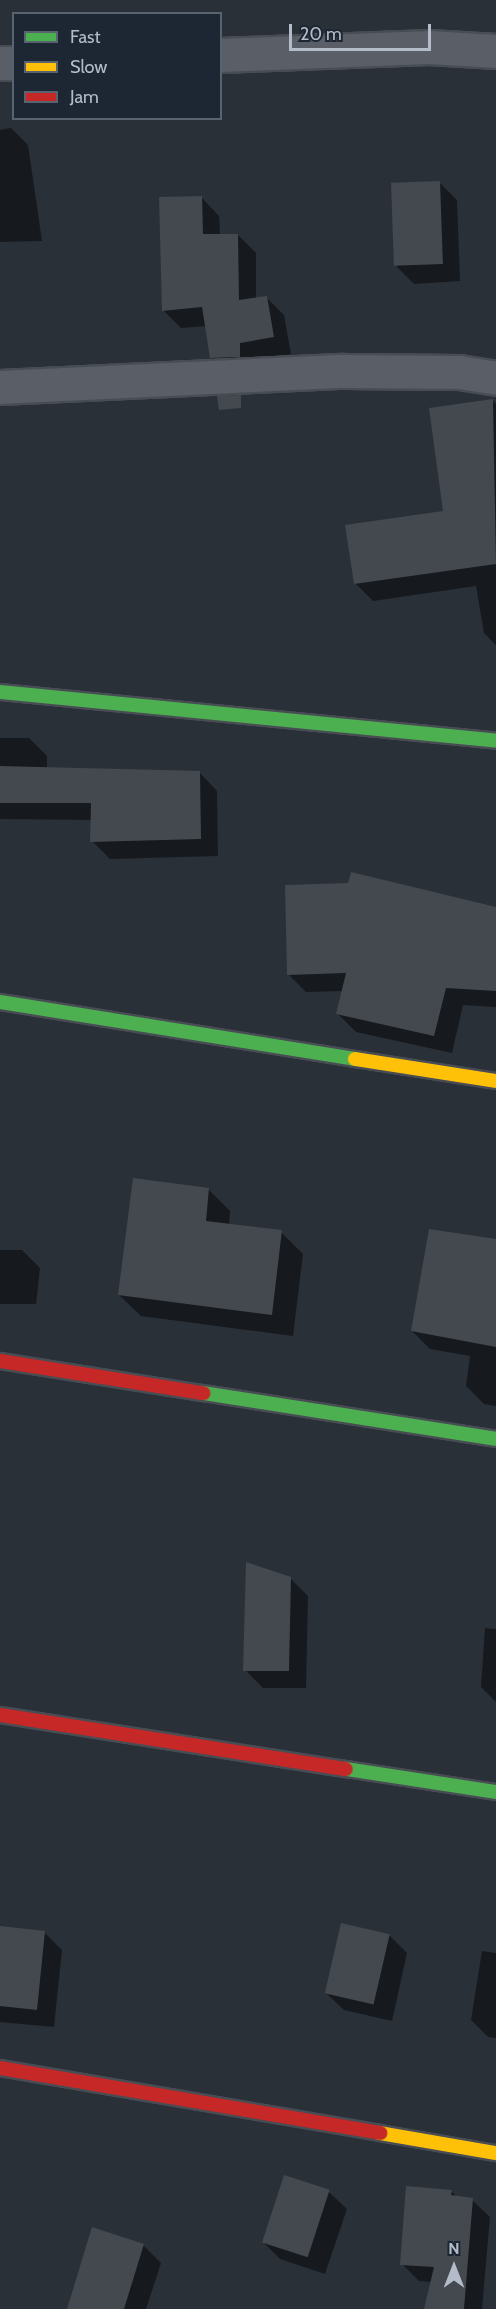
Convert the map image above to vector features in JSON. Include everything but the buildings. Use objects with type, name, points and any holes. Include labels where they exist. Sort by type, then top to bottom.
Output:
[{"type":"street","points":[[222,55],[429,46],[496,51]]},
{"type":"street","points":[[0,387],[343,371],[459,372],[496,378]]},
{"type":"street","points":[[0,692],[496,741]]},
{"type":"street","points":[[0,1002],[496,1081]]},
{"type":"street","points":[[0,1361],[496,1439]]},
{"type":"street","points":[[0,1715],[496,1792]]},
{"type":"street","points":[[0,2068],[496,2153]]},
{"type":"traffic: fast","points":[[0,692],[496,741]]},
{"type":"traffic: fast","points":[[0,1002],[355,1059]]},
{"type":"traffic: fast","points":[[203,1393],[496,1439]]},
{"type":"traffic: fast","points":[[346,1769],[496,1792]]},
{"type":"traffic: slow","points":[[355,1059],[496,1081]]},
{"type":"traffic: slow","points":[[380,2133],[496,2153]]},
{"type":"traffic: jam","points":[[0,1361],[203,1393]]},
{"type":"traffic: jam","points":[[0,1715],[346,1769]]},
{"type":"traffic: jam","points":[[0,2068],[380,2133]]}]
